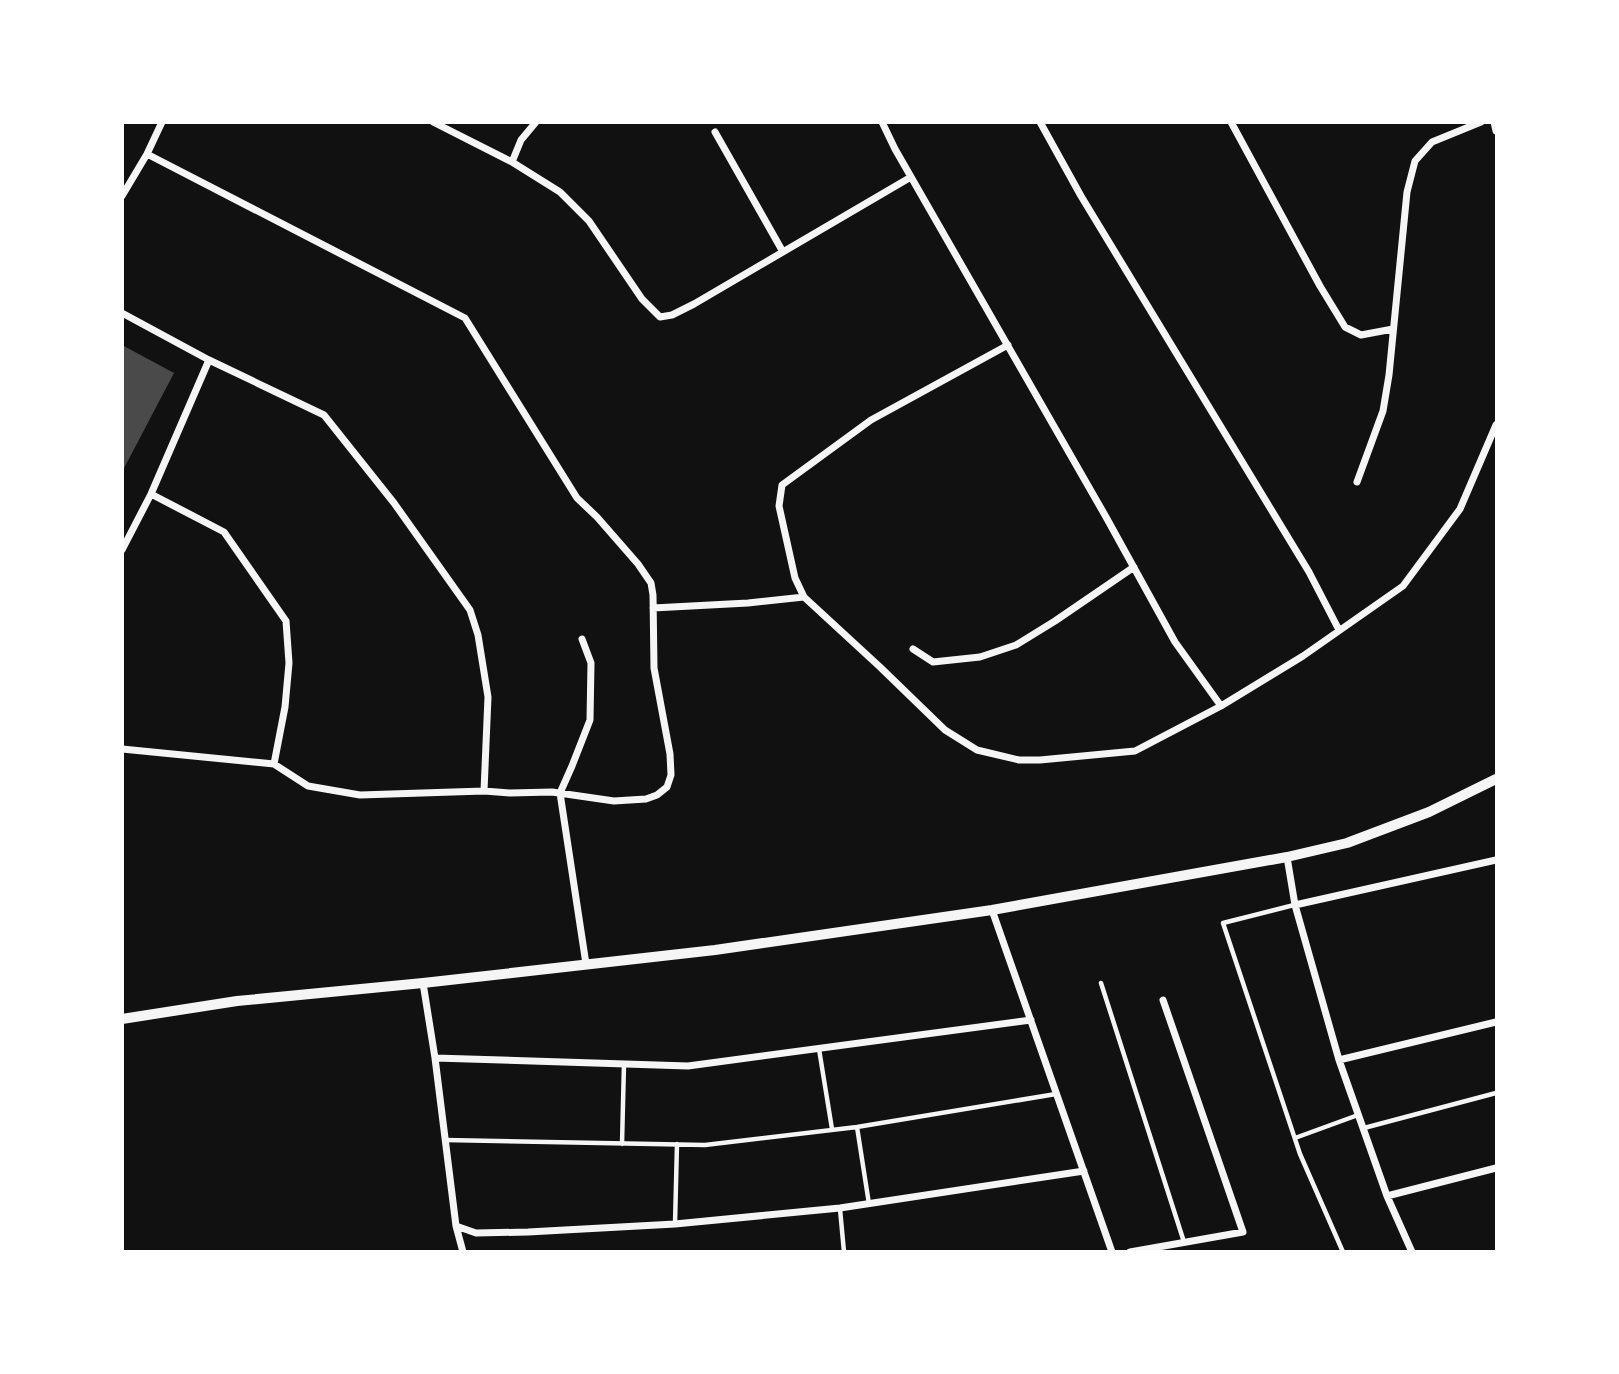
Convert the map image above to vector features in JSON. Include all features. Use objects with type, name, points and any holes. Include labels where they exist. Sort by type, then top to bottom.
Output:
[{"type":"street","points":[[122,196],[162,122]]},
{"type":"street","points":[[433,122],[512,162],[560,192],[589,221],[642,299],[660,317],[672,315],[694,304],[911,177]]},
{"type":"street","points":[[512,162],[522,140],[536,122]]},
{"type":"street","points":[[882,122],[1175,642],[1221,706]]},
{"type":"street","points":[[1040,122],[1081,196],[1309,572],[1339,630]]},
{"type":"street","points":[[1231,122],[1345,327],[1362,335],[1393,329]]},
{"type":"street","points":[[1357,482],[1383,411],[1407,192],[1415,161],[1432,142],[1481,122]]},
{"type":"street","points":[[1494,122],[1496,131]]},
{"type":"street","points":[[715,132],[783,252]]},
{"type":"street","points":[[122,749],[274,764],[308,786],[360,795],[484,791],[552,792],[614,801],[646,799],[667,787],[671,775],[670,754],[654,667],[653,596],[650,583],[638,564],[577,498],[465,318],[147,154]]},
{"type":"street","points":[[122,313],[209,360],[324,415],[394,503],[470,610],[482,654],[488,697],[484,791]]},
{"type":"street","points":[[1008,345],[872,420],[782,485],[779,506],[795,578],[804,597],[945,730],[977,750],[1019,760],[1135,751],[1221,706],[1303,656],[1402,586],[1460,509],[1496,425]]},
{"type":"street","points":[[122,550],[151,494],[209,360]]},
{"type":"street","points":[[151,494],[224,532],[286,621],[289,663],[285,707],[274,764]]},
{"type":"street","points":[[912,649],[933,662],[980,657],[1016,645],[1134,567]]},
{"type":"street","points":[[653,608],[804,597]]},
{"type":"street","points":[[582,639],[591,663],[590,720],[560,793],[586,964]]},
{"type":"street","points":[[122,1019],[237,1001],[728,948],[992,910],[1347,843],[1429,812],[1496,779]]},
{"type":"street","points":[[1287,856],[1295,905],[1339,1060],[1387,1196],[1412,1251]]},
{"type":"street","points":[[1295,905],[1496,860]]},
{"type":"street","points":[[992,910],[1112,1251]]},
{"type":"street","points":[[423,983],[456,1226],[463,1251]]},
{"type":"street","points":[[1130,1251],[1243,1231],[1163,1000]]},
{"type":"street","points":[[435,1058],[688,1066],[1031,1020]]},
{"type":"street","points":[[1339,1060],[1496,1022]]},
{"type":"street","points":[[1387,1196],[1496,1168]]},
{"type":"street","points":[[456,1226],[476,1233],[676,1224],[839,1208],[1084,1171]]},
{"type":"lane","points":[[1295,905],[1223,923],[1300,1154],[1343,1251]]},
{"type":"lane","points":[[1101,983],[1184,1242]]},
{"type":"lane","points":[[819,1049],[832,1129]]},
{"type":"lane","points":[[622,1144],[624,1063]]},
{"type":"lane","points":[[1364,1128],[1496,1093]]},
{"type":"lane","points":[[444,1140],[705,1145],[857,1127],[1056,1094]]},
{"type":"lane","points":[[1295,1138],[1359,1115]]},
{"type":"lane","points":[[857,1127],[869,1204]]},
{"type":"lane","points":[[676,1224],[677,1144]]},
{"type":"lane","points":[[839,1208],[844,1251]]},
{"type":"building","points":[[122,345],[174,373],[122,472]]}]
